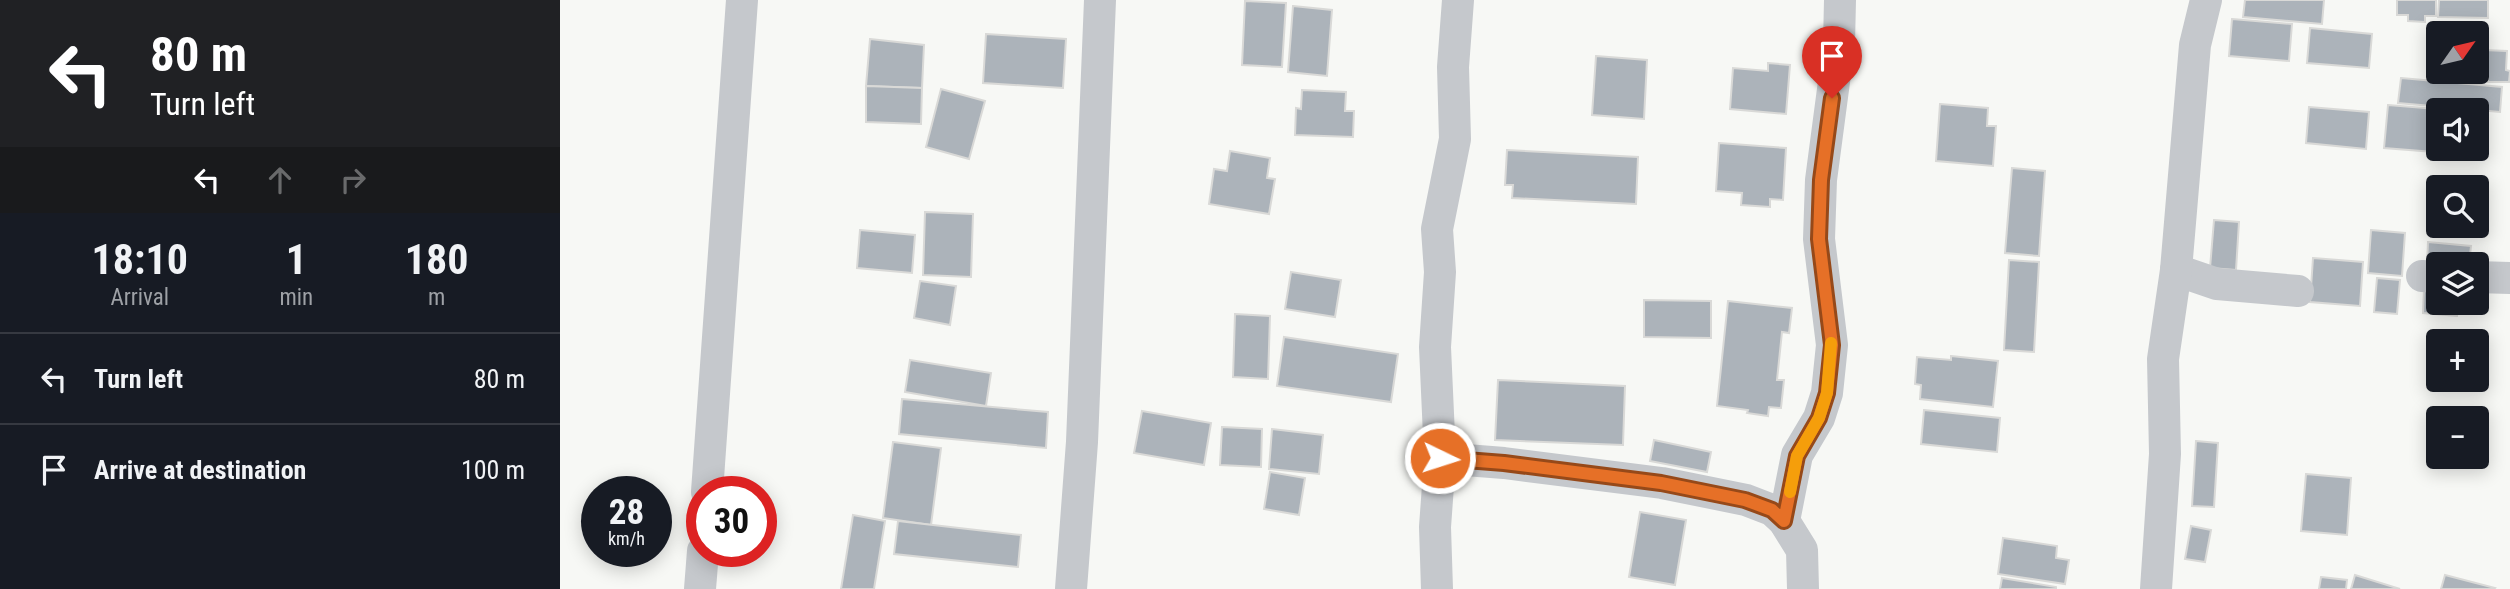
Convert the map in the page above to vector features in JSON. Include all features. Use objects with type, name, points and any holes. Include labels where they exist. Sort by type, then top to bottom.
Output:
[{"type":"street","points":[[708,476],[742,0]]},
{"type":"street","points":[[1071,589],[1083,428],[1100,0]]},
{"type":"street","points":[[1437,589],[1435,527],[1440,458],[1435,347],[1440,272],[1437,229],[1455,139],[1453,67],[1458,0]]},
{"type":"street","points":[[1784,521],[1797,456],[1819,418],[1827,393],[1832,345],[1819,239],[1821,180],[1839,44],[1840,0]]},
{"type":"street","points":[[2156,589],[2165,454],[2163,359],[2176,270],[2195,45],[2206,0]]},
{"type":"street","points":[[2176,270],[2217,284],[2298,291]]},
{"type":"street","points":[[2489,277],[2510,278]]},
{"type":"street","points":[[1440,458],[1504,463],[1661,483],[1745,500],[1772,510],[1784,521],[1802,550],[1803,589]]},
{"type":"street","points":[[700,589],[702,567]]},
{"type":"building","points":[[2245,0],[2324,0],[2322,24],[2243,17]]},
{"type":"building","points":[[2397,0],[2436,0],[2436,16],[2425,16],[2425,22],[2408,21],[2408,15],[2397,15]]},
{"type":"building","points":[[2439,0],[2488,0],[2488,18],[2438,17]]},
{"type":"building","points":[[1245,1],[1286,3],[1282,67],[1242,65]]},
{"type":"building","points":[[1293,6],[1332,10],[1327,76],[1288,72]]},
{"type":"building","points":[[2232,19],[2292,24],[2289,61],[2229,56]]},
{"type":"building","points":[[2310,28],[2372,34],[2369,68],[2307,63]]},
{"type":"building","points":[[986,34],[1066,39],[1063,88],[983,83]]},
{"type":"building","points":[[870,39],[924,45],[922,88],[866,86]]},
{"type":"building","points":[[2489,50],[2507,51],[2506,70],[2510,71],[2509,82],[2489,82]]},
{"type":"building","points":[[1596,56],[1647,60],[1644,119],[1592,115]]},
{"type":"building","points":[[1768,63],[1790,65],[1786,114],[1730,109],[1733,68],[1768,71]]},
{"type":"building","points":[[2401,78],[2426,80],[2426,84],[2502,87],[2500,112],[2489,111],[2489,98],[2426,98],[2426,105],[2398,103]]},
{"type":"building","points":[[866,86],[922,88],[921,124],[866,122]]},
{"type":"building","points":[[941,89],[985,101],[969,159],[926,147]]},
{"type":"building","points":[[1302,90],[1346,92],[1345,111],[1354,111],[1353,137],[1295,135],[1296,108],[1301,109]]},
{"type":"building","points":[[1940,104],[1988,108],[1987,126],[1996,126],[1993,166],[1936,161]]},
{"type":"building","points":[[2388,105],[2426,108],[2426,151],[2384,148]]},
{"type":"building","points":[[2309,107],[2369,112],[2366,149],[2306,143]]},
{"type":"building","points":[[1719,143],[1786,148],[1783,200],[1770,199],[1770,207],[1741,205],[1742,193],[1716,191]]},
{"type":"building","points":[[1507,150],[1638,157],[1636,204],[1512,198],[1513,185],[1505,185]]},
{"type":"building","points":[[1230,151],[1270,158],[1267,178],[1275,179],[1269,214],[1209,204],[1214,169],[1227,171]]},
{"type":"building","points":[[2012,168],[2045,171],[2039,256],[2005,253]]},
{"type":"building","points":[[925,212],[973,214],[971,277],[923,275]]},
{"type":"building","points":[[2214,220],[2239,222],[2236,270],[2210,268]]},
{"type":"building","points":[[860,230],[915,235],[912,273],[857,268]]},
{"type":"building","points":[[2371,230],[2405,233],[2402,276],[2368,273]]},
{"type":"building","points":[[2428,242],[2471,246],[2470,252],[2428,252]]},
{"type":"building","points":[[2313,258],[2363,262],[2360,306],[2310,302]]},
{"type":"building","points":[[2009,260],[2039,262],[2034,352],[2004,350]]},
{"type":"building","points":[[1291,272],[1341,280],[1335,317],[1285,309]]},
{"type":"building","points":[[2377,278],[2400,280],[2397,314],[2374,312]]},
{"type":"building","points":[[920,281],[956,286],[950,325],[914,318]]},
{"type":"building","points":[[2424,289],[2426,289],[2426,313],[2423,313]]},
{"type":"building","points":[[1644,300],[1711,301],[1711,338],[1644,337]]},
{"type":"building","points":[[1728,301],[1792,308],[1789,333],[1782,332],[1777,380],[1784,380],[1781,408],[1769,407],[1768,416],[1717,406]]},
{"type":"building","points":[[1235,314],[1270,316],[1268,379],[1233,377]]},
{"type":"building","points":[[1284,337],[1398,354],[1391,402],[1277,386]]},
{"type":"building","points":[[1951,356],[1998,361],[1993,407],[1920,399],[1921,385],[1915,384],[1917,357],[1951,360]]},
{"type":"building","points":[[910,360],[991,373],[986,406],[905,392]]},
{"type":"building","points":[[1498,380],[1625,386],[1623,445],[1495,440]]},
{"type":"building","points":[[902,399],[1048,412],[1046,448],[899,434]]},
{"type":"building","points":[[1924,410],[2000,418],[1997,452],[1921,444]]},
{"type":"building","points":[[1142,411],[1211,423],[1204,465],[1134,453]]},
{"type":"building","points":[[1222,427],[1262,429],[1261,467],[1220,465]]},
{"type":"building","points":[[1272,429],[1323,435],[1319,474],[1269,469]]},
{"type":"building","points":[[1654,440],[1711,452],[1707,472],[1650,461]]},
{"type":"building","points":[[2196,441],[2218,443],[2214,507],[2192,506]]},
{"type":"building","points":[[893,442],[941,448],[931,525],[883,518]]},
{"type":"building","points":[[1270,472],[1305,478],[1299,515],[1264,509]]},
{"type":"building","points":[[2306,474],[2351,478],[2347,535],[2301,531]]},
{"type":"building","points":[[1640,512],[1686,520],[1675,585],[1629,577]]},
{"type":"building","points":[[853,515],[885,521],[874,589],[841,589]]},
{"type":"building","points":[[898,521],[1021,535],[1018,567],[894,554]]},
{"type":"building","points":[[2191,526],[2211,530],[2205,562],[2185,559]]},
{"type":"building","points":[[2003,538],[2057,546],[2056,558],[2069,560],[2065,584],[1998,574]]},
{"type":"building","points":[[2355,575],[2400,589],[2351,589]]},
{"type":"building","points":[[2445,575],[2495,588],[2441,589]]},
{"type":"building","points":[[2321,577],[2347,580],[2346,589],[2319,589]]},
{"type":"building","points":[[2002,578],[2056,587],[2056,589],[2000,589]]},
{"type":"slow traffic","points":[[1790,492],[1797,456],[1819,418],[1827,393],[1831,343]]},
{"type":"route","points":[[1440,458],[1504,463],[1661,483],[1745,500],[1772,510],[1784,521],[1797,456],[1819,418],[1827,393],[1832,345],[1819,239],[1821,180],[1832,98]]}]
